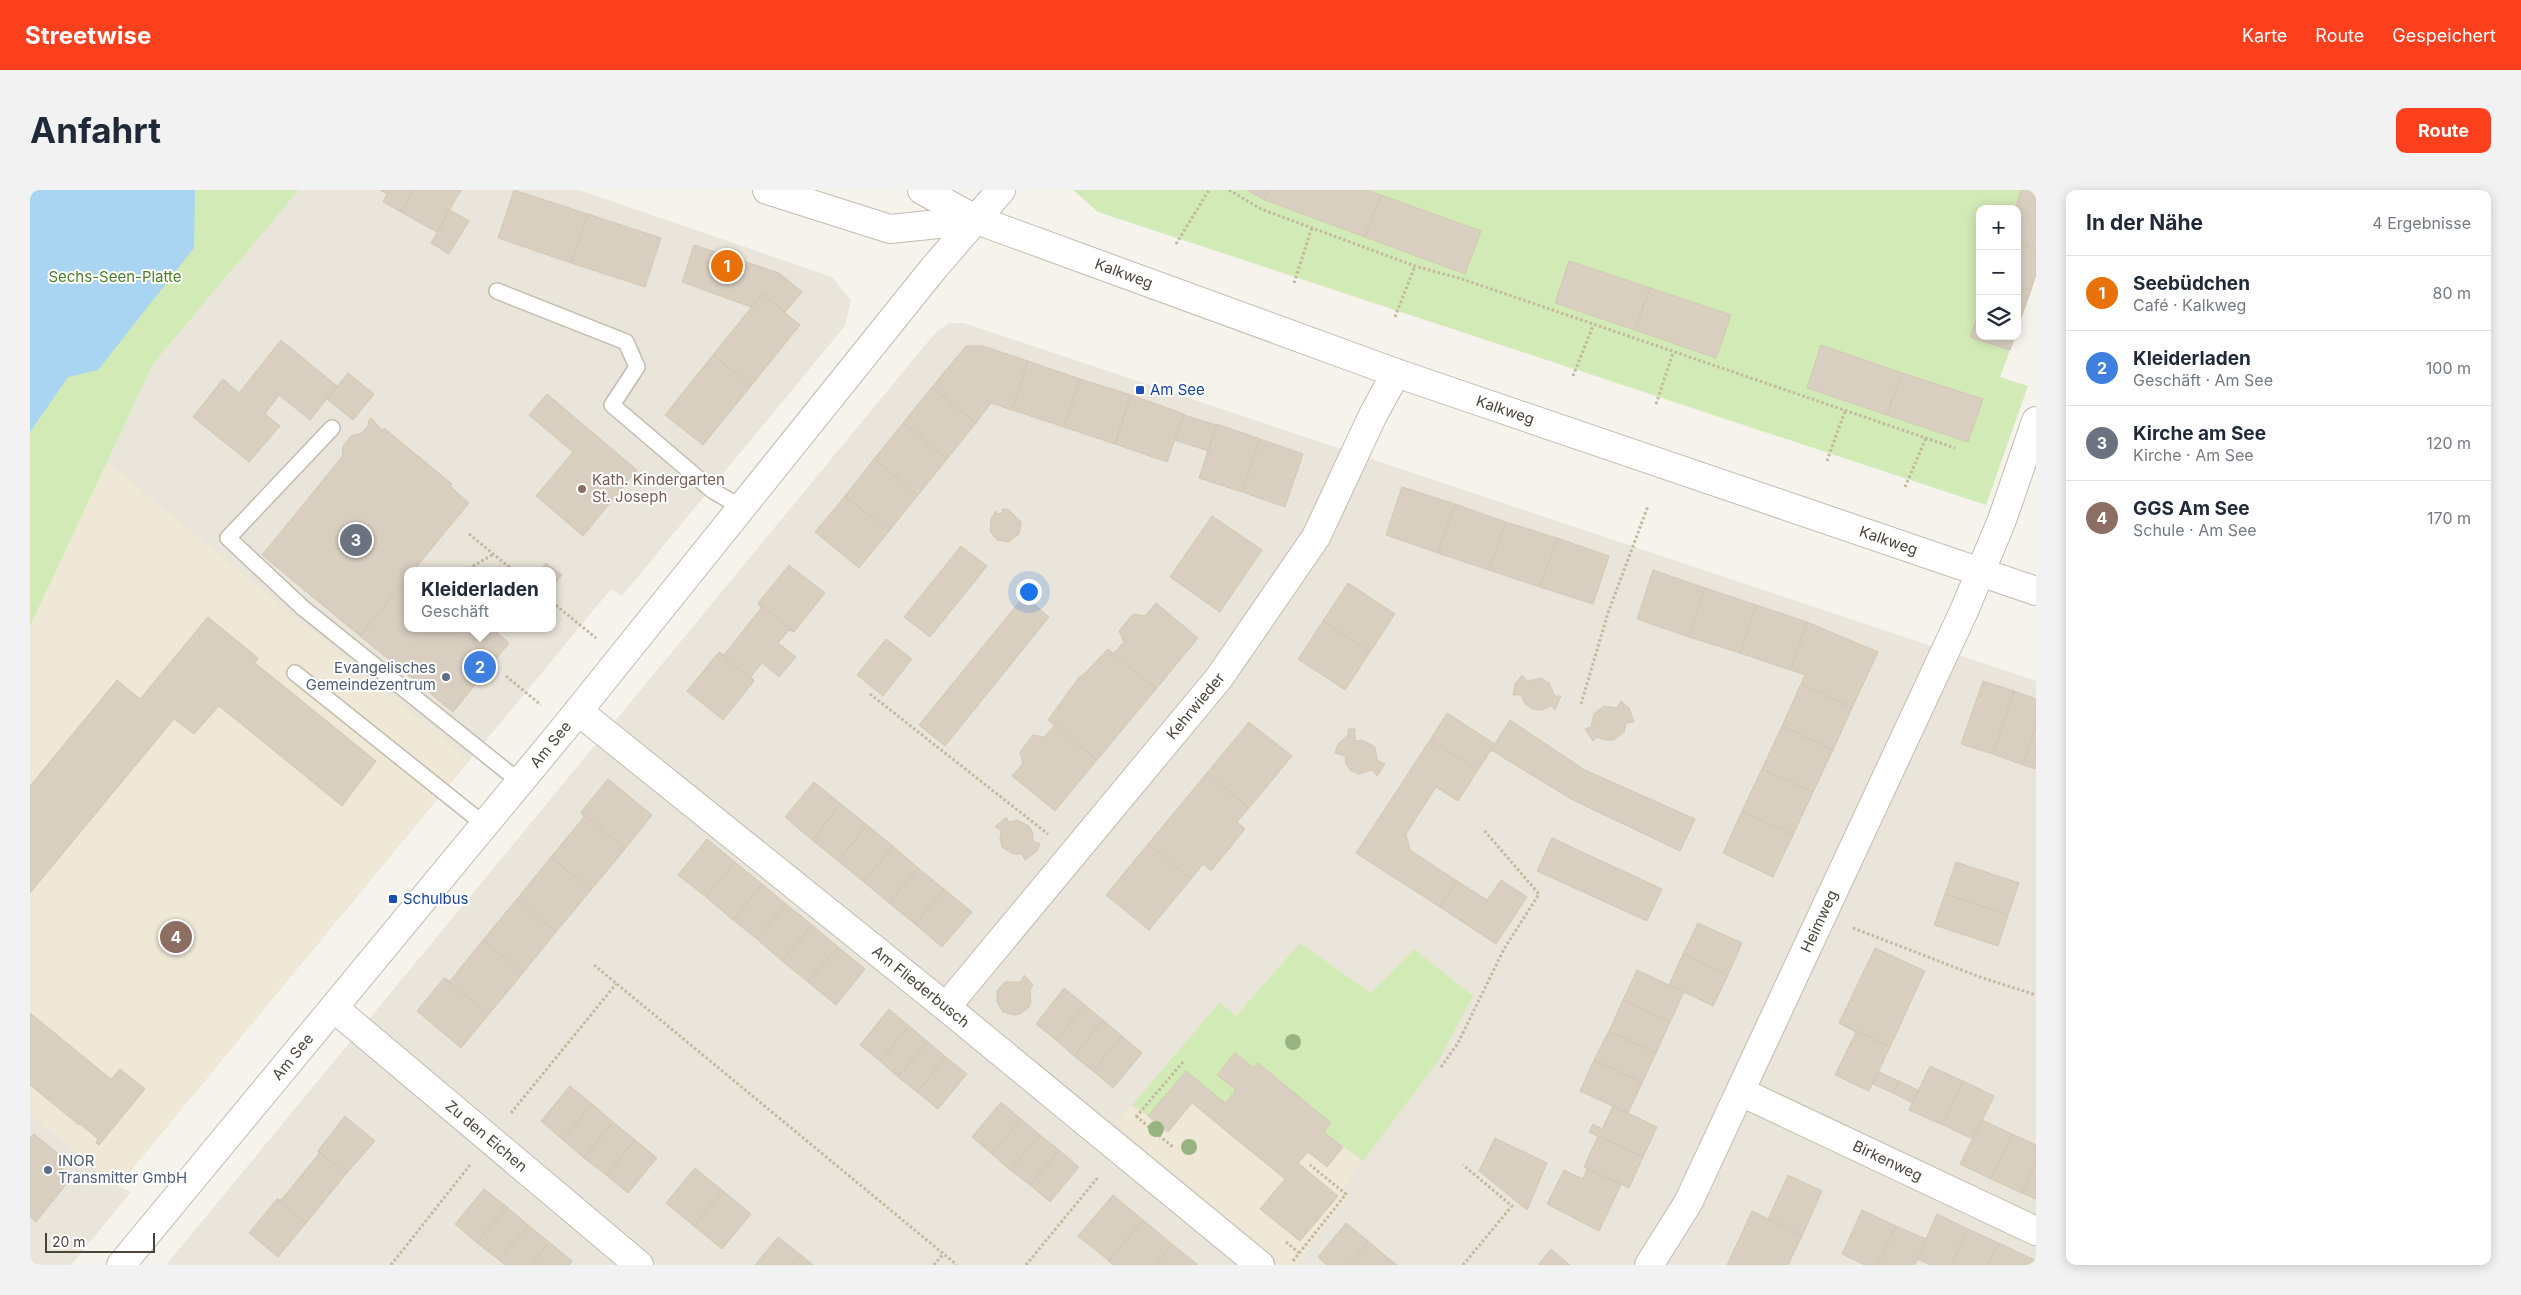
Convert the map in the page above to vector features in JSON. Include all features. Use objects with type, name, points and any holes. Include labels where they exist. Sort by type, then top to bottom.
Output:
[{"type":"street","name":"Kalkweg","points":[[767,190],[890,229],[977,220]]},
{"type":"street","name":"Kalkweg","points":[[922,190],[977,220],[1396,373],[2036,591]]},
{"type":"street","name":"Am See","points":[[121,1265],[573,718],[933,269],[1001,190]]},
{"type":"street","name":"Kehrwieder","points":[[946,1007],[1219,678],[1316,538],[1372,415],[1396,373]]},
{"type":"street","name":"Heimweg","points":[[1648,1265],[1688,1203],[1964,611],[2002,520],[2036,421]]},
{"type":"street","name":"Am Fliederbusch","points":[[573,718],[946,1007],[1260,1265]]},
{"type":"street","name":"Zu den Eichen","points":[[334,1008],[639,1265]]},
{"type":"street","name":"Birkenweg","points":[[1741,1092],[2036,1231]]},
{"type":"lane","points":[[497,290],[626,342],[637,367],[612,405],[713,491],[743,508]]},
{"type":"lane","points":[[332,428],[228,538],[303,608],[520,782]]},
{"type":"lane","points":[[295,673],[485,825]]},
{"type":"path","points":[[1176,244],[1209,190]]},
{"type":"path","points":[[1229,190],[1261,208],[1415,266],[1462,279],[1593,326],[1955,448]]},
{"type":"path","points":[[1294,283],[1312,228]]},
{"type":"path","points":[[1395,317],[1415,266]]},
{"type":"path","points":[[1573,376],[1593,326]]},
{"type":"path","points":[[1656,404],[1673,353]]},
{"type":"path","points":[[1827,461],[1845,411]]},
{"type":"path","points":[[1904,487],[1926,438]]},
{"type":"path","points":[[1580,704],[1608,613],[1648,506]]},
{"type":"path","points":[[470,534],[509,567]]},
{"type":"path","points":[[471,567],[494,554]]},
{"type":"path","points":[[556,605],[621,659]]},
{"type":"path","points":[[506,676],[573,718]]},
{"type":"path","points":[[870,694],[1073,854]]},
{"type":"path","points":[[1441,1067],[1458,1043],[1504,949],[1538,894],[1482,829]]},
{"type":"path","points":[[1822,916],[1980,977],[2036,995]]},
{"type":"path","points":[[594,966],[957,1265]]},
{"type":"path","points":[[1026,1265],[1184,1061]]},
{"type":"path","points":[[1289,1265],[1346,1194],[1310,1164]]},
{"type":"path","points":[[1463,1165],[1512,1206],[1463,1265]]},
{"type":"path","points":[[934,1265],[943,1254]]},
{"type":"shaded area","points":[[299,190],[579,190],[832,277],[851,300],[845,326],[622,596],[611,589],[118,1186],[131,1192],[71,1265],[30,1265],[30,626],[153,364]]},
{"type":"shaded area","points":[[949,323],[964,323],[2036,681],[2036,1265],[166,1265],[936,332]]},
{"type":"shaded area","points":[[107,462],[468,760],[118,1186],[30,1115],[30,626]]},
{"type":"shaded area","points":[[1300,943],[1371,993],[1414,949],[1473,996],[1438,1061],[1344,1185],[1349,1195],[1294,1265],[1284,1265],[1115,1124],[1220,1002],[1236,1016]]},
{"type":"green space","name":"Sechs-Seen-Platte","points":[[30,190],[299,190],[153,364],[30,626]]},
{"type":"green space","points":[[1073,190],[2021,190],[2016,205],[1976,205],[1976,321],[1970,337],[2010,350],[2000,377],[2028,386],[1986,505],[1098,212]]},
{"type":"green space","points":[[1300,943],[1371,993],[1414,949],[1473,996],[1438,1061],[1363,1161],[1324,1132],[1331,1123],[1258,1063],[1254,1068],[1217,1075],[1236,1090],[1225,1103],[1186,1071],[1148,1116],[1132,1105],[1220,1002],[1236,1016]]},
{"type":"water","points":[[30,190],[195,190],[194,248],[98,370],[68,377],[30,432]]},
{"type":"building","points":[[380,190],[414,190],[401,212],[383,202],[387,194]]},
{"type":"building","points":[[414,190],[461,190],[437,232],[401,212]]},
{"type":"building","points":[[514,190],[588,214],[571,263],[498,238]]},
{"type":"building","points":[[1247,190],[1270,190],[1265,200]]},
{"type":"building","points":[[1270,190],[1368,190],[1381,195],[1365,237],[1265,200]]},
{"type":"building","points":[[2021,190],[2036,190],[2036,249],[2021,244],[2021,205],[2016,205]]},
{"type":"building","points":[[1381,195],[1481,231],[1465,274],[1365,237]]},
{"type":"building","points":[[450,210],[469,221],[449,254],[431,243]]},
{"type":"building","points":[[588,214],[661,238],[645,287],[571,263]]},
{"type":"building","points":[[2021,244],[2036,249],[2036,274],[2031,290],[2021,287]]},
{"type":"building","points":[[694,245],[779,273],[802,292],[785,312],[762,294],[751,307],[682,282]]},
{"type":"building","points":[[1569,261],[1650,288],[1635,330],[1555,303]]},
{"type":"building","points":[[2021,287],[2031,290],[2021,318]]},
{"type":"building","points":[[1650,288],[1731,315],[1716,358],[1635,330]]},
{"type":"building","points":[[762,294],[800,325],[751,386],[713,355]]},
{"type":"building","points":[[1976,321],[1976,339],[1970,337]]},
{"type":"building","points":[[281,340],[337,386],[310,420],[279,395],[265,414],[280,426],[249,462],[193,417],[223,379],[239,393]]},
{"type":"building","points":[[1979,340],[2014,340],[2010,350]]},
{"type":"building","points":[[1821,345],[1902,373],[1887,415],[1807,388]]},
{"type":"building","points":[[966,346],[983,346],[1028,361],[1012,410],[991,403],[976,423],[932,387]]},
{"type":"building","points":[[713,355],[751,386],[703,445],[665,415]]},
{"type":"building","points":[[1028,361],[1080,379],[1064,427],[1012,410]]},
{"type":"building","points":[[348,373],[374,394],[353,420],[327,399]]},
{"type":"building","points":[[1902,373],[1983,399],[1968,442],[1887,415]]},
{"type":"building","points":[[1080,379],[1131,395],[1115,444],[1064,427]]},
{"type":"building","points":[[932,387],[976,423],[947,459],[903,423]]},
{"type":"building","points":[[547,394],[637,470],[583,536],[536,496],[573,452],[529,415]]},
{"type":"building","points":[[1131,395],[1184,414],[1167,462],[1115,444]]},
{"type":"building","points":[[1184,415],[1216,425],[1208,451],[1175,440]]},
{"type":"building","points":[[371,418],[383,431],[384,428],[452,484],[450,486],[469,503],[416,567],[404,567],[404,582],[360,636],[262,555],[342,457],[343,446],[351,436],[362,433],[369,424],[368,422]]},
{"type":"building","points":[[903,423],[947,459],[918,495],[874,459]]},
{"type":"building","points":[[1217,424],[1260,439],[1242,492],[1199,478]]},
{"type":"building","points":[[1260,439],[1303,454],[1285,507],[1242,492]]},
{"type":"building","points":[[874,459],[918,495],[889,531],[845,496]]},
{"type":"building","points":[[1402,487],[1455,504],[1438,553],[1386,535]]},
{"type":"building","points":[[845,496],[889,531],[859,568],[815,532]]},
{"type":"building","points":[[1455,504],[1506,522],[1489,570],[1438,553]]},
{"type":"building","points":[[1002,509],[1008,509],[1021,522],[1019,534],[1009,542],[997,540],[990,531],[991,518],[996,511],[997,514],[1003,513]]},
{"type":"building","points":[[1212,516],[1262,550],[1220,612],[1170,577]]},
{"type":"building","points":[[1506,522],[1557,538],[1540,587],[1489,570]]},
{"type":"building","points":[[1557,538],[1609,556],[1593,604],[1540,587]]},
{"type":"building","points":[[961,546],[987,566],[930,637],[904,617]]},
{"type":"building","points":[[546,563],[551,567],[543,567]]},
{"type":"building","points":[[789,565],[825,593],[794,632],[758,603]]},
{"type":"building","points":[[556,570],[562,575],[556,582]]},
{"type":"building","points":[[1653,570],[1705,588],[1689,637],[1637,619]]},
{"type":"building","name":"Evangelisches Gemeindezentrum","points":[[404,582],[404,632],[497,632],[509,643],[453,712],[360,636]]},
{"type":"building","points":[[1348,583],[1395,614],[1370,652],[1323,621]]},
{"type":"building","points":[[1705,588],[1756,605],[1740,653],[1689,637]]},
{"type":"building","points":[[1024,596],[1049,617],[945,746],[919,725]]},
{"type":"building","points":[[758,603],[794,632],[789,630],[778,643],[796,657],[779,677],[762,663],[751,677],[754,681],[719,652],[724,655],[761,608]]},
{"type":"building","points":[[1156,603],[1198,638],[1156,689],[1113,654],[1124,642],[1119,631],[1133,614],[1145,616]]},
{"type":"building","points":[[1756,605],[1807,622],[1790,670],[1740,653]]},
{"type":"building","points":[[208,617],[258,658],[255,663],[376,761],[342,806],[219,706],[194,734],[174,719],[30,893],[30,786],[117,680],[140,699]]},
{"type":"building","points":[[1323,621],[1370,652],[1345,690],[1298,659]]},
{"type":"building","points":[[1807,622],[1878,652],[1852,708],[1801,684],[1805,675],[1791,670]]},
{"type":"building","points":[[886,639],[912,659],[883,696],[857,675]]},
{"type":"building","points":[[1108,649],[1156,689],[1097,760],[1048,720],[1080,676]]},
{"type":"building","points":[[719,652],[754,681],[723,720],[687,691]]},
{"type":"building","points":[[1522,675],[1527,681],[1541,678],[1549,683],[1555,696],[1561,696],[1555,710],[1551,706],[1542,710],[1533,709],[1525,704],[1521,695],[1513,695],[1515,684]]},
{"type":"building","points":[[1983,681],[2014,691],[1993,754],[1961,744]]},
{"type":"building","points":[[1801,684],[1852,708],[1833,750],[1782,726]]},
{"type":"building","points":[[2014,691],[2036,699],[2036,726],[2023,765],[1993,754]]},
{"type":"building","points":[[1621,701],[1629,708],[1634,722],[1626,723],[1624,732],[1614,740],[1605,740],[1597,737],[1593,741],[1585,729],[1591,727],[1594,714],[1604,706],[1617,708]]},
{"type":"building","points":[[1447,713],[1495,744],[1478,770],[1430,740]]},
{"type":"building","points":[[1510,720],[1585,770],[1695,819],[1680,851],[1571,799],[1491,750]]},
{"type":"building","points":[[1249,722],[1292,756],[1249,808],[1207,773]]},
{"type":"building","points":[[1055,725],[1097,760],[1055,811],[1012,776],[1023,763],[1020,752],[1033,735],[1044,737]]},
{"type":"building","points":[[1782,726],[1833,750],[1813,792],[1762,769]]},
{"type":"building","points":[[2036,726],[2036,769],[2023,765]]},
{"type":"building","points":[[1348,729],[1355,729],[1355,741],[1362,740],[1375,747],[1377,760],[1385,764],[1377,776],[1372,770],[1359,774],[1351,771],[1346,764],[1345,756],[1335,753],[1338,744],[1348,735]]},
{"type":"building","points":[[1430,740],[1478,770],[1458,801],[1436,787],[1406,834],[1410,850],[1457,881],[1440,907],[1356,853]]},
{"type":"building","points":[[1762,769],[1813,792],[1793,835],[1742,811]]},
{"type":"building","points":[[1207,773],[1249,808],[1237,822],[1245,829],[1211,871],[1203,864],[1191,879],[1148,844]]},
{"type":"building","points":[[608,779],[652,815],[625,849],[581,812]]},
{"type":"building","points":[[814,782],[841,804],[812,840],[785,817]]},
{"type":"building","points":[[841,804],[867,825],[838,861],[812,840]]},
{"type":"building","points":[[1742,811],[1793,835],[1773,877],[1723,853]]},
{"type":"building","points":[[581,812],[625,849],[591,890],[551,857],[584,817]]},
{"type":"building","points":[[1006,817],[1009,822],[1017,820],[1029,826],[1033,833],[1033,841],[1040,844],[1037,851],[1025,860],[1022,854],[1013,854],[1002,847],[1000,839],[1001,830],[995,827]]},
{"type":"building","points":[[867,825],[893,846],[864,882],[838,861]]},
{"type":"building","points":[[1552,838],[1662,889],[1647,921],[1537,871]]},
{"type":"building","points":[[707,839],[735,862],[706,897],[678,875]]},
{"type":"building","points":[[1148,844],[1191,879],[1149,930],[1106,895]]},
{"type":"building","points":[[893,846],[918,868],[889,903],[864,882]]},
{"type":"building","points":[[551,857],[591,890],[556,932],[517,899]]},
{"type":"building","points":[[735,862],[762,884],[733,920],[706,897]]},
{"type":"building","points":[[1956,862],[2019,883],[2008,915],[1945,894]]},
{"type":"building","points":[[918,868],[944,889],[915,924],[889,903]]},
{"type":"building","points":[[1501,880],[1527,897],[1496,944],[1440,907],[1457,881],[1487,900]]},
{"type":"building","points":[[762,884],[786,904],[757,939],[733,920]]},
{"type":"building","points":[[944,889],[972,912],[942,947],[915,924]]},
{"type":"building","points":[[1945,894],[2008,915],[1998,946],[1934,925]]},
{"type":"building","points":[[517,899],[556,932],[523,973],[483,940]]},
{"type":"building","points":[[786,904],[812,925],[782,961],[757,939]]},
{"type":"building","points":[[1698,923],[1742,943],[1728,975],[1683,954]]},
{"type":"building","points":[[812,925],[838,947],[808,982],[782,961]]},
{"type":"building","points":[[483,940],[523,973],[489,1014],[444,978],[450,981]]},
{"type":"building","points":[[838,947],[865,969],[836,1005],[808,982]]},
{"type":"building","points":[[1875,948],[1925,971],[1890,1047],[1839,1023]]},
{"type":"building","points":[[1683,954],[1728,975],[1713,1006],[1669,985]]},
{"type":"building","points":[[1637,970],[1684,992],[1670,1022],[1623,1000]]},
{"type":"building","points":[[1024,975],[1033,985],[1030,990],[1031,1001],[1029,1007],[1020,1014],[1014,1015],[1003,1012],[997,1002],[997,991],[1005,982],[1021,982]]},
{"type":"building","points":[[444,978],[489,1014],[461,1048],[417,1011]]},
{"type":"building","points":[[1064,988],[1085,1005],[1056,1040],[1036,1024]]},
{"type":"building","points":[[1623,1000],[1670,1022],[1656,1053],[1609,1031]]},
{"type":"building","points":[[1085,1005],[1103,1020],[1074,1056],[1056,1040]]},
{"type":"building","points":[[889,1009],[909,1026],[880,1061],[860,1045]]},
{"type":"building","points":[[30,1013],[111,1079],[120,1069],[145,1089],[99,1145],[96,1143],[98,1139],[30,1085]]},
{"type":"building","points":[[1103,1020],[1122,1036],[1093,1071],[1074,1056]]},
{"type":"building","points":[[1839,1023],[1890,1047],[1869,1091],[1835,1075],[1856,1032]]},
{"type":"building","points":[[909,1026],[928,1042],[898,1077],[880,1061]]},
{"type":"building","points":[[1609,1031],[1656,1053],[1642,1083],[1594,1060]]},
{"type":"building","points":[[1122,1036],[1142,1053],[1113,1088],[1093,1071]]},
{"type":"building","points":[[928,1042],[946,1057],[917,1092],[898,1077]]},
{"type":"building","points":[[1235,1053],[1254,1068],[1258,1063],[1331,1123],[1324,1132],[1343,1147],[1327,1167],[1308,1152],[1298,1163],[1338,1196],[1300,1241],[1260,1209],[1285,1179],[1192,1103],[1168,1132],[1148,1116],[1186,1071],[1225,1103],[1236,1090],[1217,1075]]},
{"type":"building","points":[[946,1057],[967,1074],[938,1109],[917,1092]]},
{"type":"building","points":[[1594,1060],[1642,1083],[1628,1113],[1580,1091]]},
{"type":"building","points":[[1930,1066],[1963,1081],[1943,1125],[1909,1110]]},
{"type":"building","points":[[1879,1072],[1899,1081],[1893,1093],[1873,1084]]},
{"type":"building","points":[[1899,1081],[1918,1090],[1913,1103],[1893,1093]]},
{"type":"building","points":[[1963,1081],[1994,1096],[1973,1139],[1943,1125]]},
{"type":"building","points":[[570,1086],[592,1104],[563,1140],[541,1121]]},
{"type":"building","points":[[1001,1102],[1021,1119],[992,1154],[972,1137]]},
{"type":"building","points":[[592,1104],[613,1122],[584,1158],[563,1140]]},
{"type":"building","points":[[1613,1106],[1657,1127],[1643,1157],[1589,1132],[1593,1124],[1602,1129]]},
{"type":"building","points":[[345,1116],[375,1141],[346,1174],[318,1151]]},
{"type":"building","points":[[1021,1119],[1040,1135],[1010,1170],[992,1154]]},
{"type":"building","points":[[1982,1120],[2012,1134],[1991,1179],[1960,1164]]},
{"type":"building","points":[[613,1122],[635,1140],[606,1175],[584,1158]]},
{"type":"building","points":[[34,1134],[60,1155],[55,1163],[72,1177],[36,1222],[30,1217],[30,1138]]},
{"type":"building","points":[[2012,1134],[2036,1145],[2036,1162],[2022,1193],[1991,1179]]},
{"type":"building","points":[[1040,1135],[1059,1150],[1030,1185],[1010,1170]]},
{"type":"building","points":[[1598,1136],[1643,1157],[1629,1188],[1584,1167]]},
{"type":"building","points":[[1495,1138],[1547,1163],[1527,1210],[1479,1171]]},
{"type":"building","points":[[635,1140],[657,1158],[628,1193],[606,1175]]},
{"type":"building","points":[[1059,1150],[1079,1167],[1050,1202],[1030,1185]]},
{"type":"building","points":[[318,1151],[346,1174],[306,1223],[277,1199],[281,1200],[319,1154]]},
{"type":"building","points":[[2036,1162],[2036,1199],[2022,1193]]},
{"type":"building","points":[[695,1168],[723,1191],[694,1226],[666,1203]]},
{"type":"building","points":[[1587,1169],[1621,1185],[1599,1231],[1547,1204],[1564,1170],[1583,1179]]},
{"type":"building","points":[[1788,1175],[1822,1191],[1802,1236],[1768,1219]]},
{"type":"building","points":[[484,1189],[507,1207],[477,1243],[455,1224]]},
{"type":"building","points":[[723,1191],[751,1214],[722,1249],[694,1226]]},
{"type":"building","points":[[1113,1195],[1143,1220],[1109,1261],[1078,1236]]},
{"type":"building","points":[[277,1199],[306,1223],[278,1257],[249,1233]]},
{"type":"building","points":[[507,1207],[528,1225],[499,1260],[477,1243]]},
{"type":"building","points":[[1862,1210],[1896,1226],[1877,1265],[1865,1265],[1842,1254]]},
{"type":"building","points":[[1752,1211],[1802,1236],[1788,1265],[1727,1265]]},
{"type":"building","points":[[1937,1214],[1968,1229],[1951,1265],[1931,1265],[1917,1259]]},
{"type":"building","points":[[1143,1220],[1172,1244],[1155,1265],[1113,1265],[1109,1261]]},
{"type":"building","points":[[1346,1223],[1368,1241],[1348,1265],[1327,1265],[1318,1257]]},
{"type":"building","points":[[528,1225],[549,1242],[531,1265],[505,1265],[499,1260]]},
{"type":"building","points":[[1896,1226],[1926,1239],[1915,1265],[1877,1265]]},
{"type":"building","points":[[1968,1229],[1999,1243],[1988,1265],[1951,1265]]},
{"type":"building","points":[[778,1237],[801,1255],[793,1265],[755,1265]]},
{"type":"building","points":[[1368,1241],[1388,1258],[1382,1265],[1348,1265]]},
{"type":"building","points":[[549,1242],[572,1261],[569,1265],[531,1265]]},
{"type":"building","points":[[1999,1243],[2028,1257],[2024,1265],[1988,1265]]},
{"type":"building","points":[[1172,1244],[1198,1265],[1155,1265]]},
{"type":"building","points":[[1551,1249],[1570,1265],[1538,1265]]},
{"type":"building","points":[[801,1255],[813,1265],[793,1265]]},
{"type":"building","points":[[2028,1257],[2036,1260],[2036,1265],[2024,1265]]},
{"type":"building","points":[[1388,1258],[1397,1265],[1382,1265]]},
{"type":"place","name":"Seebüdchen","points":[[727,266]]},
{"type":"place","name":"Am See","points":[[1140,390]]},
{"type":"place","name":"Kath. Kindergarten St. Joseph","points":[[582,489]]},
{"type":"place","name":"Kirche am See","points":[[356,540]]},
{"type":"place","name":"Kleiderladen","points":[[480,667]]},
{"type":"place","name":"Evangelisches Gemeindezentrum","points":[[446,677]]},
{"type":"place","name":"Schulbus","points":[[393,899]]},
{"type":"place","name":"GGS Am See","points":[[176,937]]},
{"type":"place","name":"INOR Transmitter GmbH","points":[[48,1170]]}]
